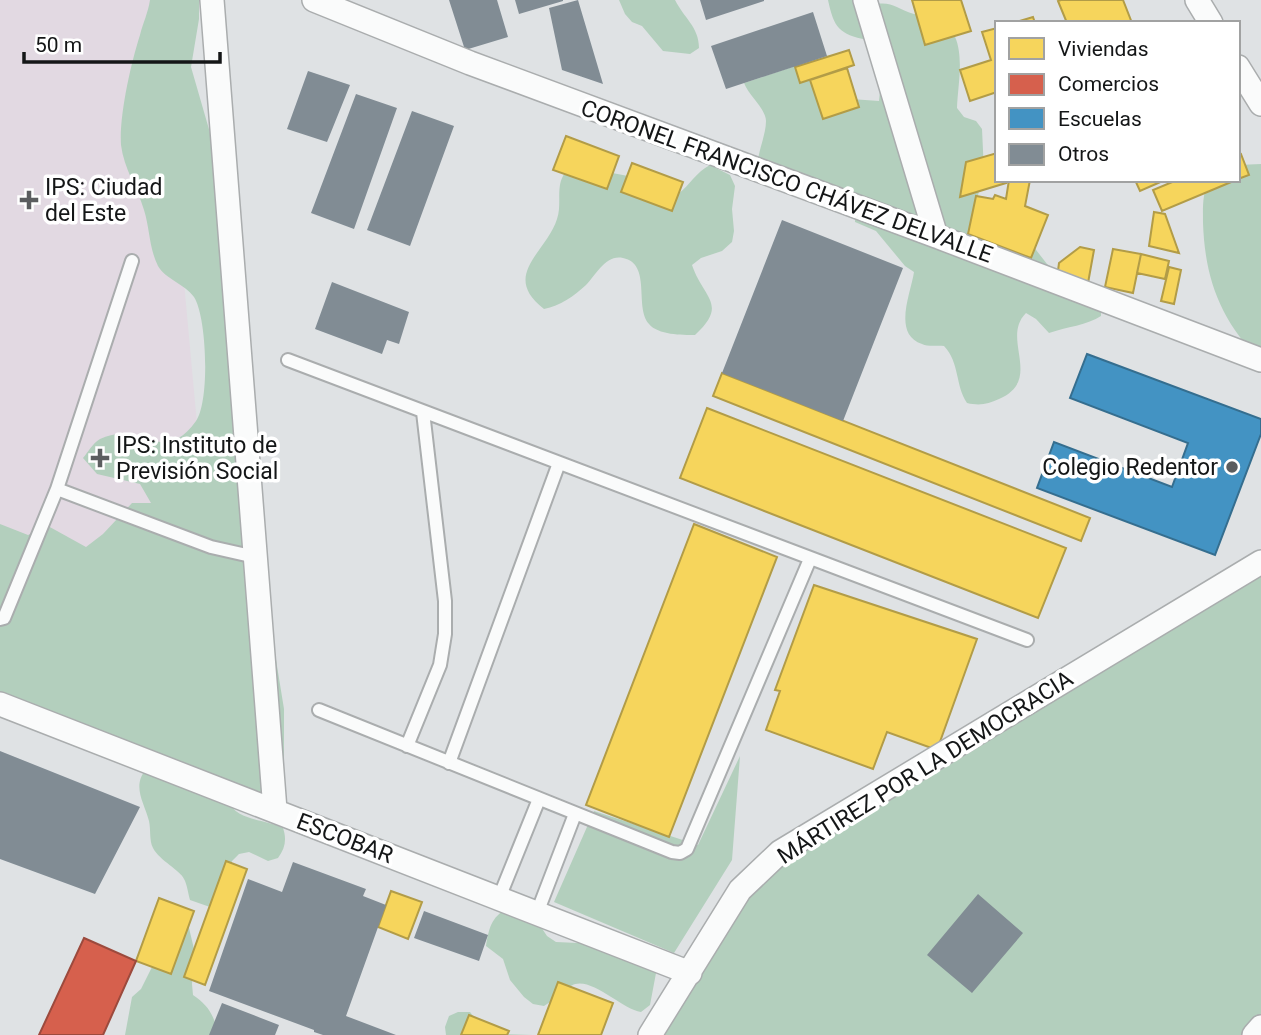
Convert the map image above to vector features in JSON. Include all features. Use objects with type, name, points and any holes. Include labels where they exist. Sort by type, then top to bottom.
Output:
[{"type":"street","points":[[212,0],[275,810]]},
{"type":"street","name":"CORONEL FRANCISCO CHÁVEZ DELVALLE","points":[[314,0],[470,63],[1261,360]]},
{"type":"street","points":[[865,0],[936,236]]},
{"type":"street","points":[[1197,0],[1210,21]]},
{"type":"street","points":[[1240,70],[1261,104]]},
{"type":"street","name":"MÁRTIREZ POR LA DEMOCRACIA","points":[[650,1035],[740,890],[780,852],[1261,562]]},
{"type":"street","name":"ESCOBAR","points":[[0,704],[690,973]]},
{"type":"street","points":[[1254,1035],[1261,1027]]},
{"type":"lane","points":[[0,619],[4,618],[57,489],[132,261]]},
{"type":"lane","points":[[288,360],[1027,640]]},
{"type":"lane","points":[[407,746],[440,665],[445,634],[445,601],[424,412]]},
{"type":"lane","points":[[449,763],[559,463]]},
{"type":"lane","points":[[57,489],[211,547],[256,557]]},
{"type":"lane","points":[[319,710],[674,853],[686,850],[810,559]]},
{"type":"lane","points":[[499,898],[540,799]]},
{"type":"lane","points":[[537,913],[575,814]]},
{"type":"shaded area","name":"IPS: Instituto de Previsión Social","points":[[0,0],[174,0],[174,173],[208,544],[0,672]]},
{"type":"green space","points":[[150,0],[199,0],[199,19],[191,67],[217,157],[265,592],[284,709],[284,776],[265,791],[242,794],[227,800],[244,816],[283,828],[284,847],[278,858],[268,861],[249,852],[239,854],[232,861],[210,907],[190,900],[182,876],[153,848],[139,786],[143,773],[149,766],[89,751],[0,701],[0,524],[28,535],[48,526],[86,547],[103,534],[132,503],[151,503],[140,484],[97,474],[83,458],[93,445],[114,434],[127,434],[161,442],[172,441],[184,434],[196,421],[200,411],[205,359],[198,307],[190,292],[158,266],[144,210],[121,145],[126,90]]},
{"type":"green space","points":[[619,0],[675,0],[697,34],[699,48],[690,54],[663,51],[642,26],[632,22],[625,14]]},
{"type":"green space","points":[[828,0],[871,0],[872,5],[889,4],[914,14],[933,17],[947,25],[954,34],[960,57],[957,108],[964,117],[976,121],[982,129],[984,172],[976,203],[1033,246],[1047,264],[1101,305],[1101,316],[1096,319],[1049,333],[1026,313],[1019,323],[1017,335],[1019,381],[1012,391],[995,401],[967,403],[953,360],[944,346],[922,344],[913,339],[905,322],[914,272],[905,266],[876,231],[855,222],[855,194],[777,189],[766,184],[760,177],[758,160],[766,121],[744,83],[817,59],[825,81],[851,99],[879,101],[880,91],[867,40],[850,35],[839,28]]},
{"type":"green space","points":[[577,158],[607,172],[628,176],[678,194],[710,165],[730,175],[735,186],[732,242],[722,251],[701,258],[692,265],[712,308],[705,324],[695,335],[664,332],[649,324],[645,317],[637,268],[623,258],[606,262],[586,285],[556,306],[544,309],[532,297],[526,285],[526,274],[552,231],[559,208],[561,181]]},
{"type":"green space","points":[[1261,164],[1261,361],[1235,331],[1226,315],[1212,281],[1204,244],[1204,196],[1208,182],[1240,182],[1240,165]]},
{"type":"green space","points":[[1261,562],[1261,1035],[650,1035],[740,890]]},
{"type":"green space","points":[[740,756],[732,860],[674,953],[554,902],[594,811],[698,845]]},
{"type":"green space","points":[[507,908],[535,918],[547,936],[556,942],[601,941],[652,964],[656,973],[650,1005],[641,1012],[633,1010],[596,988],[578,984],[571,986],[544,1006],[533,1004],[510,980],[503,959],[486,946],[492,924]]},
{"type":"green space","points":[[179,927],[189,928],[194,949],[193,995],[210,1012],[217,1035],[125,1035],[132,997],[141,989],[155,961]]},
{"type":"green space","points":[[458,1012],[470,1012],[477,1021],[503,1034],[533,1035],[446,1035],[445,1027],[449,1016]]},
{"type":"building: Viviendas","points":[[912,0],[961,0],[971,31],[925,45]]},
{"type":"building: Viviendas","points":[[1123,0],[1131,21],[1066,21],[1058,1]]},
{"type":"building: Viviendas","points":[[995,29],[995,93],[970,101],[960,70],[991,60],[982,32]]},
{"type":"building: Viviendas","points":[[849,50],[854,65],[800,83],[795,67]]},
{"type":"building: Viviendas","points":[[847,68],[859,107],[823,119],[810,80]]},
{"type":"building: Viviendas","points":[[566,136],[619,156],[607,189],[553,170]]},
{"type":"building: Viviendas","points":[[995,154],[995,182],[1006,183],[960,197],[966,162]]},
{"type":"building: Viviendas","points":[[1240,154],[1249,175],[1240,178]]},
{"type":"building: Viviendas","points":[[632,163],[683,182],[672,211],[621,192]]},
{"type":"building: Viviendas","points":[[1009,182],[1030,182],[1025,206],[1048,215],[1031,258],[968,234],[976,196],[993,199],[995,195],[1006,199]]},
{"type":"building: Viviendas","points":[[1136,182],[1160,182],[1140,191]]},
{"type":"building: Viviendas","points":[[1172,182],[1231,182],[1162,211],[1153,190]]},
{"type":"building: Viviendas","points":[[1154,212],[1165,214],[1179,253],[1149,246]]},
{"type":"building: Viviendas","points":[[1080,247],[1094,250],[1088,283],[1057,278],[1059,263]]},
{"type":"building: Viviendas","points":[[1113,249],[1141,254],[1133,293],[1105,287]]},
{"type":"building: Viviendas","points":[[1141,254],[1169,261],[1165,279],[1137,273]]},
{"type":"building: Viviendas","points":[[1169,267],[1181,270],[1174,304],[1161,301]]},
{"type":"building: Viviendas","points":[[722,373],[1090,518],[1081,541],[713,396]]},
{"type":"building: Viviendas","points":[[707,408],[1066,548],[1038,618],[680,478]]},
{"type":"building: Viviendas","points":[[694,524],[777,557],[669,837],[586,805]]},
{"type":"building: Viviendas","points":[[814,585],[977,639],[937,750],[887,732],[873,769],[766,730],[780,691],[775,690]]},
{"type":"building: Viviendas","points":[[226,861],[247,869],[205,985],[184,977]]},
{"type":"building: Viviendas","points":[[391,891],[422,902],[408,939],[378,927]]},
{"type":"building: Viviendas","points":[[159,898],[194,911],[171,974],[136,961]]},
{"type":"building: Viviendas","points":[[558,982],[613,1003],[601,1035],[538,1035]]},
{"type":"building: Viviendas","points":[[469,1015],[509,1031],[507,1035],[461,1035]]},
{"type":"building: Comercios","points":[[84,938],[136,961],[103,1035],[39,1035]]},
{"type":"building: Escuelas","points":[[1087,354],[1261,419],[1261,434],[1215,555],[1037,488],[1054,442],[1172,487],[1188,443],[1070,398]]},
{"type":"building: Otros","points":[[449,0],[497,0],[508,37],[465,50]]},
{"type":"building: Otros","points":[[515,0],[563,0],[563,1],[519,14]]},
{"type":"building: Otros","points":[[578,0],[603,84],[562,70],[549,8]]},
{"type":"building: Otros","points":[[700,0],[764,0],[764,1],[706,20]]},
{"type":"building: Otros","points":[[813,12],[827,56],[726,89],[711,46]]},
{"type":"building: Otros","points":[[308,71],[350,85],[327,142],[287,129]]},
{"type":"building: Otros","points":[[356,94],[397,108],[354,229],[311,213]]},
{"type":"building: Otros","points":[[412,111],[454,126],[410,246],[367,230]]},
{"type":"building: Otros","points":[[782,220],[903,268],[843,421],[722,373]]},
{"type":"building: Otros","points":[[332,282],[409,312],[399,344],[387,340],[382,354],[315,329]]},
{"type":"building: Otros","points":[[0,751],[140,807],[95,894],[0,859]]},
{"type":"building: Otros","points":[[293,862],[366,889],[363,896],[386,905],[346,1016],[396,1035],[323,1035],[209,991],[248,879],[282,892]]},
{"type":"building: Otros","points":[[978,894],[1023,933],[972,993],[927,955]]},
{"type":"building: Otros","points":[[424,911],[488,935],[479,961],[414,938]]},
{"type":"building: Otros","points":[[222,1003],[279,1025],[275,1035],[209,1035]]},
{"type":"place","name":"IPS: Ciudad del Este","points":[[29,200]]},
{"type":"place","name":"IPS: Instituto de Previsión Social","points":[[100,458]]},
{"type":"place","name":"Colegio Redentor","points":[[1232,467]]}]
